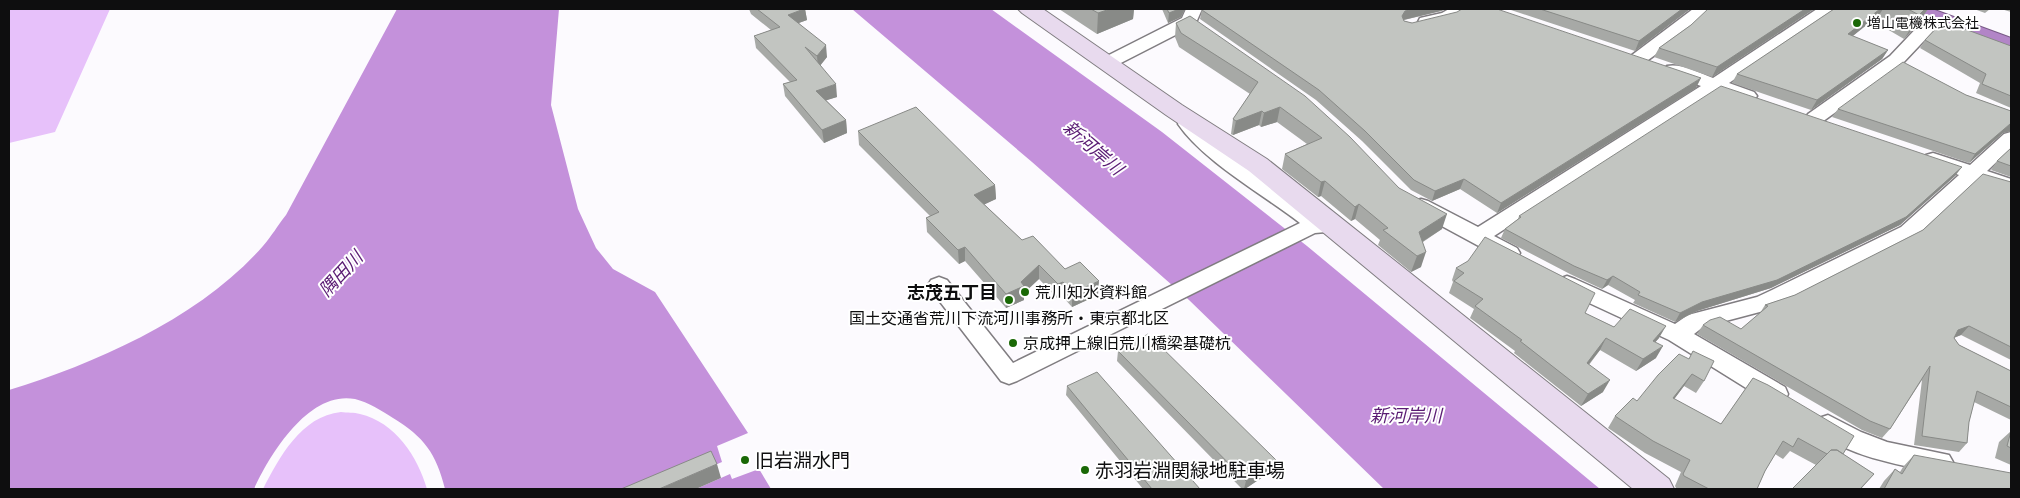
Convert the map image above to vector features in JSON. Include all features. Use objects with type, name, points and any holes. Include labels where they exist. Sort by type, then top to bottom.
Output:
[{"type":"highway","points":[[1913,9],[1945,11],[2011,32]]},
{"type":"highway","points":[[1945,11],[2011,45]]},
{"type":"street","points":[[1030,9],[1174,110],[1258,165],[1657,489]]},
{"type":"street","points":[[1408,26],[1448,17],[1459,9]]},
{"type":"street","points":[[1638,59],[1679,30],[1702,9]]},
{"type":"street","points":[[1478,237],[1716,84],[1828,9]]},
{"type":"street","points":[[1814,118],[1903,65],[1931,24],[1945,11]]},
{"type":"street","points":[[1107,63],[1196,21]]},
{"type":"street","points":[[1620,53],[1761,100]]},
{"type":"street","points":[[1174,110],[1197,135],[1316,224],[1420,309],[1551,404]]},
{"type":"street","points":[[1796,112],[1833,125]]},
{"type":"street","points":[[1676,334],[1696,322],[1763,303],[1780,296],[1908,232],[2011,138]]},
{"type":"street","points":[[1917,153],[2011,186]]},
{"type":"street","points":[[1403,197],[1538,269],[1676,334],[1852,439],[1885,452],[1958,465]]},
{"type":"street","points":[[939,285],[1009,374],[1316,224]]},
{"type":"shaded area","points":[[9,9],[110,9],[55,132],[9,143]]},
{"type":"shaded area","points":[[341,412],[358,413],[373,418],[394,433],[411,453],[418,465],[427,489],[263,489],[284,452],[303,430],[314,421],[327,415]]},
{"type":"water","name":"隅田川","points":[[397,9],[559,9],[551,105],[578,209],[596,248],[613,269],[655,292],[748,433],[717,446],[722,462],[658,489],[445,489],[433,456],[421,439],[413,432],[365,402],[355,399],[338,399],[322,404],[307,414],[293,428],[270,459],[254,489],[9,489],[9,390],[77,366],[146,334],[179,316],[210,295],[238,271],[269,239],[286,215]]},
{"type":"water","name":"新河岸川","points":[[852,9],[991,9],[1162,132],[1307,246],[1600,489],[1384,489],[1189,300],[1032,162]]},
{"type":"water","points":[[759,469],[771,489],[696,489],[730,474],[732,479]]},
{"type":"building","points":[[757,9],[804,9],[788,15],[826,45],[817,56],[805,47],[836,84],[816,91],[846,120],[822,130],[783,84],[797,80],[754,36],[780,27]]},
{"type":"building","points":[[1091,9],[1110,9],[1098,13]]},
{"type":"building","points":[[1167,9],[1179,9],[1169,13]]},
{"type":"building","points":[[1202,9],[1414,9],[1405,11],[1402,16],[1404,21],[1412,23],[1457,12],[1462,9],[1497,9],[1701,78],[1501,203],[1464,179],[1435,191],[1414,180],[1365,131],[1319,90]]},
{"type":"building","points":[[1540,9],[1682,9],[1639,41]]},
{"type":"building","points":[[1708,9],[1805,9],[1717,67],[1659,48],[1691,25]]},
{"type":"building","points":[[1834,9],[1880,9],[1848,34],[1888,50],[1817,100],[1737,74]]},
{"type":"building","points":[[1908,9],[1925,9],[1919,15]]},
{"type":"building","points":[[1190,16],[1305,96],[1350,137],[1399,188],[1447,214],[1419,232],[1426,252],[1417,256],[1383,230],[1388,228],[1359,204],[1355,207],[1325,181],[1321,182],[1285,154],[1322,138],[1280,107],[1264,113],[1262,111],[1236,121],[1233,119],[1258,82],[1181,33],[1176,23]]},
{"type":"building","points":[[1943,21],[2011,46],[2011,96],[1982,84],[1986,74],[1925,40]]},
{"type":"building","points":[[1903,62],[1966,95],[2011,111],[2011,123],[1975,154],[1838,109]]},
{"type":"building","points":[[1721,86],[1962,167],[1906,217],[1777,280],[1702,302],[1680,313],[1638,295],[1640,292],[1613,276],[1607,280],[1574,266],[1505,229],[1521,217],[1519,216]]},
{"type":"building","points":[[916,107],[995,185],[974,195],[1022,240],[1033,236],[1065,269],[1080,262],[1099,281],[1072,293],[1063,282],[1058,284],[1039,265],[1021,282],[1024,286],[1006,294],[965,247],[958,250],[926,218],[939,212],[858,131]]},
{"type":"building","points":[[2011,148],[2011,166],[1997,161]]},
{"type":"building","points":[[1983,174],[2011,182],[2011,347],[1969,326],[1958,330],[1954,338],[1959,345],[2011,371],[2011,407],[1977,391],[1969,422],[1967,443],[1922,436],[1930,366],[1890,429],[1870,421],[1703,325],[1710,320],[1720,317],[1741,329],[1768,306],[1765,305],[1795,295],[1923,230]]},
{"type":"building","points":[[1485,237],[1595,293],[1585,313],[1614,327],[1630,309],[1666,326],[1653,341],[1663,346],[1643,359],[1606,338],[1587,363],[1610,380],[1588,394],[1520,341],[1522,340],[1475,306],[1483,299],[1454,281],[1464,273],[1456,268],[1468,261]]},
{"type":"building","points":[[1148,334],[1276,460],[1246,481],[1118,351]]},
{"type":"building","points":[[1693,351],[1714,361],[1704,381],[1692,374],[1673,398],[1721,424],[1753,378],[1854,436],[1843,454],[1837,450],[1831,450],[1827,454],[1798,438],[1793,447],[1783,441],[1765,471],[1757,489],[1709,489],[1684,476],[1683,474],[1690,460],[1653,441],[1615,416],[1633,398],[1637,401],[1658,375],[1679,354],[1689,359]]},
{"type":"building","points":[[1097,372],[1200,489],[1152,489],[1067,386]]},
{"type":"building","points":[[2011,431],[2011,448],[2007,446]]},
{"type":"building","points":[[1831,450],[1837,450],[1874,474],[1860,489],[1792,489]]},
{"type":"building","points":[[711,451],[717,464],[659,489],[621,489]]},
{"type":"building","points":[[1914,455],[2011,473],[2011,489],[1884,489],[1895,469],[1902,474]]},
{"type":"place","name":"増山電機株式会社","points":[[1857,23]]},
{"type":"place","name":"荒川知水資料館","points":[[1025,292]]},
{"type":"place","name":"国土交通省荒川下流河川事務所・東京都北区","points":[[1009,300]]},
{"type":"place","name":"京成押上線旧荒川橋梁基礎杭","points":[[1013,343]]},
{"type":"place","name":"旧岩淵水門","points":[[745,460]]},
{"type":"place","name":"赤羽岩淵関緑地駐車場","points":[[1085,470]]},
{"type":"district","name":"志茂五丁目","points":[[952,293]]}]
